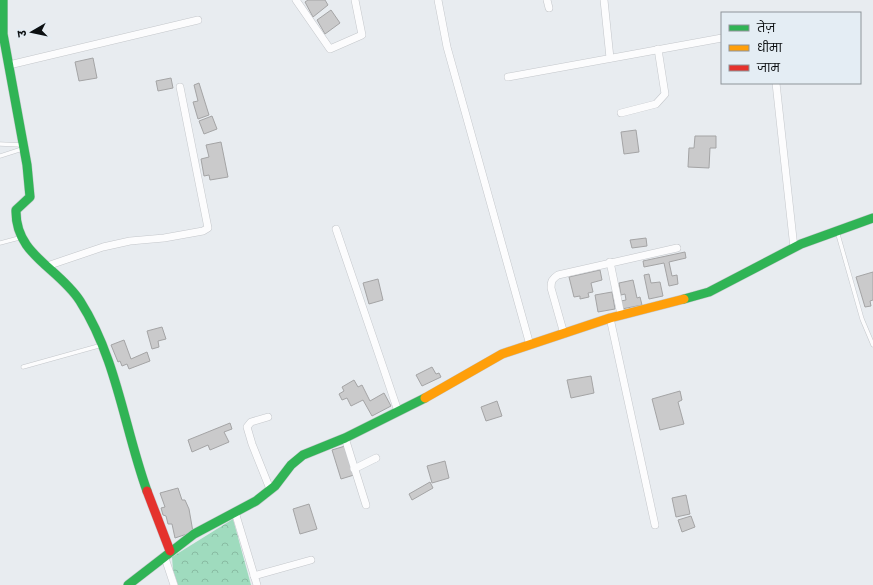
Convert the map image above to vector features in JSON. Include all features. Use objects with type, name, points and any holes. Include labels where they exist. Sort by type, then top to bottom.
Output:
[{"type":"street","points":[[3,0],[3,34],[23,147],[28,165],[30,197],[16,210],[15,217],[20,237],[30,253],[47,266],[73,291],[86,310],[103,345],[114,372],[132,446],[168,554],[174,585]]},
{"type":"street","points":[[296,0],[330,49],[362,34],[355,0]]},
{"type":"street","points":[[438,0],[446,48],[530,345]]},
{"type":"street","points":[[547,0],[549,8]]},
{"type":"street","points":[[604,0],[610,58]]},
{"type":"street","points":[[9,65],[198,20]]},
{"type":"street","points":[[508,77],[721,38]]},
{"type":"street","points":[[621,113],[656,104],[665,94],[658,49]]},
{"type":"street","points":[[776,84],[794,248]]},
{"type":"street","points":[[47,266],[103,247],[130,241],[164,238],[203,231],[208,228],[180,87]]},
{"type":"street","points":[[128,585],[194,534],[256,501],[270,489],[303,455],[345,438],[502,354],[610,318],[709,292],[794,248],[873,218]]},
{"type":"street","points":[[336,229],[398,411]]},
{"type":"street","points":[[564,334],[551,282],[558,275],[677,248]]},
{"type":"street","points":[[610,262],[621,315]]},
{"type":"street","points":[[610,318],[655,525]]},
{"type":"street","points":[[268,417],[251,422],[248,427],[252,444],[270,489]]},
{"type":"street","points":[[345,438],[366,504]]},
{"type":"street","points":[[354,468],[376,458]]},
{"type":"street","points":[[235,512],[256,585]]},
{"type":"street","points":[[254,576],[311,560]]},
{"type":"lane","points":[[0,144],[23,147]]},
{"type":"lane","points":[[0,156],[23,147]]},
{"type":"lane","points":[[837,231],[862,319],[873,345]]},
{"type":"lane","points":[[0,243],[20,237]]},
{"type":"lane","points":[[23,367],[103,345]]},
{"type":"green space","points":[[233,519],[251,585],[178,585],[173,570],[172,557]]},
{"type":"building","points":[[308,0],[325,0],[328,5],[313,17],[305,2]]},
{"type":"building","points":[[331,10],[340,23],[325,34],[317,20]]},
{"type":"building","points":[[93,58],[97,78],[79,81],[75,62]]},
{"type":"building","points":[[171,78],[173,88],[158,91],[156,81]]},
{"type":"building","points":[[199,83],[209,115],[198,119],[193,102],[198,101],[194,85]]},
{"type":"building","points":[[212,116],[217,129],[204,134],[199,121]]},
{"type":"building","points":[[636,130],[639,152],[624,154],[621,132]]},
{"type":"building","points":[[695,136],[716,136],[716,148],[710,148],[709,168],[688,167],[689,148],[694,148]]},
{"type":"building","points":[[221,142],[228,177],[210,180],[209,175],[204,176],[201,159],[209,157],[206,145]]},
{"type":"building","points":[[646,238],[647,246],[632,248],[630,240]]},
{"type":"building","points":[[685,252],[686,258],[669,262],[672,276],[677,275],[678,284],[669,286],[664,263],[644,267],[643,261]]},
{"type":"building","points":[[600,270],[602,280],[591,283],[593,292],[588,293],[589,297],[580,299],[580,296],[574,297],[569,277]]},
{"type":"building","points":[[873,272],[873,300],[870,301],[871,306],[865,307],[856,277]]},
{"type":"building","points":[[649,274],[651,283],[660,282],[663,296],[649,299],[644,275]]},
{"type":"building","points":[[378,279],[383,300],[369,304],[363,283]]},
{"type":"building","points":[[633,280],[637,298],[640,297],[642,305],[622,309],[621,301],[626,300],[625,294],[621,295],[619,283]]},
{"type":"building","points":[[612,292],[615,309],[598,312],[595,295]]},
{"type":"building","points":[[162,327],[166,339],[158,341],[159,347],[152,349],[147,331]]},
{"type":"building","points":[[124,340],[131,359],[147,352],[150,361],[129,369],[127,364],[122,366],[120,361],[118,362],[111,345]]},
{"type":"building","points":[[432,367],[436,374],[439,373],[441,377],[422,386],[416,375]]},
{"type":"building","points":[[591,376],[594,393],[571,398],[567,380]]},
{"type":"building","points":[[354,380],[358,387],[362,385],[370,401],[384,393],[391,406],[372,416],[363,400],[351,406],[347,398],[342,400],[339,394],[344,391],[342,387]]},
{"type":"building","points":[[680,391],[682,400],[678,402],[684,424],[660,430],[652,399]]},
{"type":"building","points":[[497,401],[502,416],[486,421],[481,407]]},
{"type":"building","points":[[230,423],[232,429],[224,432],[229,442],[210,450],[208,445],[192,452],[188,440]]},
{"type":"building","points":[[345,446],[354,475],[341,479],[332,450]]},
{"type":"building","points":[[445,461],[449,478],[432,483],[427,466]]},
{"type":"building","points":[[430,482],[433,488],[412,500],[409,494]]},
{"type":"building","points":[[178,488],[182,500],[185,500],[189,509],[193,532],[175,538],[172,524],[168,524],[166,516],[163,515],[161,508],[165,507],[160,493]]},
{"type":"building","points":[[686,495],[690,514],[676,517],[672,498]]},
{"type":"building","points":[[309,504],[317,529],[300,534],[293,509]]},
{"type":"building","points":[[691,516],[695,527],[682,532],[678,520]]},
{"type":"traffic: fast","points":[[3,0],[3,34],[27,165],[30,197],[16,210],[18,225],[22,238],[30,250],[71,289],[93,323],[103,346],[119,394],[147,491]]},
{"type":"traffic: fast","points":[[684,299],[709,292],[801,244],[873,218]]},
{"type":"traffic: fast","points":[[128,585],[194,534],[256,501],[275,486],[291,465],[303,455],[345,438],[425,398]]},
{"type":"traffic: slow","points":[[425,398],[502,354],[610,318],[684,299]]},
{"type":"traffic: jam","points":[[147,491],[170,551]]}]
